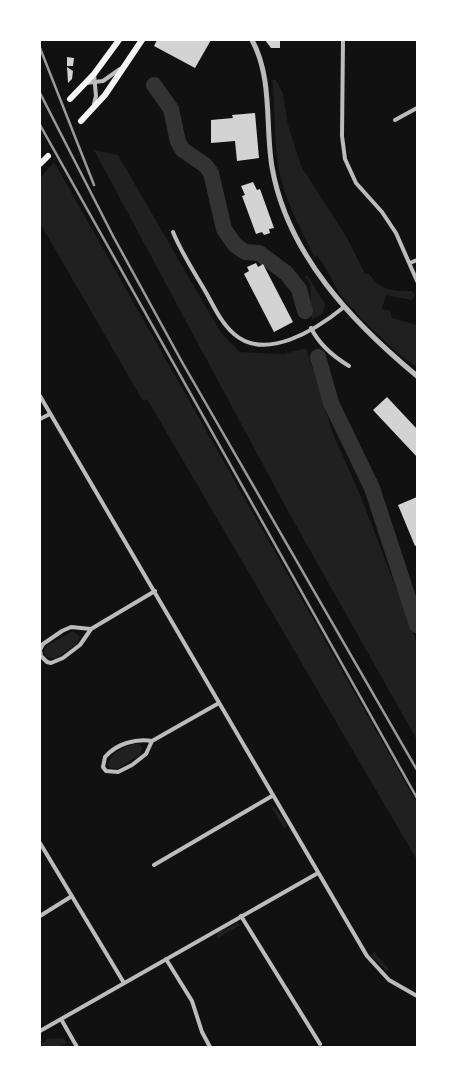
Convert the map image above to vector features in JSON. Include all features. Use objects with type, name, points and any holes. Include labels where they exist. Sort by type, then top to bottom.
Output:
[{"type":"main road","points":[[70,99],[94,74],[119,40]]},
{"type":"main road","points":[[81,121],[126,65],[142,40]]},
{"type":"main road","points":[[41,163],[48,156]]},
{"type":"street","points":[[252,40],[260,59],[265,82],[272,168],[278,190],[304,252],[344,307],[367,332],[417,376]]},
{"type":"street","points":[[342,40],[344,110],[342,136],[345,159],[356,183],[382,212],[396,233],[417,281]]},
{"type":"street","points":[[85,83],[95,83],[108,78],[126,65]]},
{"type":"street","points":[[92,109],[96,96],[94,74]]},
{"type":"street","points":[[395,120],[417,108]]},
{"type":"street","points":[[173,232],[226,326],[243,341],[254,344],[277,344],[290,340],[344,307]]},
{"type":"street","points":[[410,263],[417,260]]},
{"type":"street","points":[[311,328],[316,339],[338,359],[349,366]]},
{"type":"street","points":[[40,396],[155,591],[272,796],[372,962],[388,980],[417,996]]},
{"type":"street","points":[[40,419],[50,414]]},
{"type":"street","points":[[91,629],[71,628],[54,636],[41,647],[40,653],[43,660],[51,663],[63,658],[80,645],[91,629],[155,591]]},
{"type":"street","points":[[152,741],[146,754],[124,770],[113,773],[106,771],[104,767],[105,757],[119,748],[137,740],[152,741],[219,702]]},
{"type":"street","points":[[154,865],[272,796]]},
{"type":"street","points":[[40,843],[124,983]]},
{"type":"street","points":[[40,1031],[318,873]]},
{"type":"street","points":[[40,916],[72,896]]},
{"type":"street","points":[[241,916],[286,992],[320,1044]]},
{"type":"street","points":[[166,959],[192,1001],[202,1032],[210,1047]]},
{"type":"street","points":[[61,1019],[77,1047]]},
{"type":"shaded area","points":[[272,80],[276,80],[283,94],[288,125],[301,166],[347,238],[365,274],[369,274],[373,280],[383,287],[393,290],[412,291],[415,296],[412,300],[386,295],[382,309],[390,311],[392,318],[417,325],[417,367],[385,342],[349,305],[335,286],[322,263],[317,256],[315,257],[303,234],[282,183],[279,170]]},
{"type":"shaded area","points":[[94,150],[118,155],[221,333],[240,352],[284,354],[306,348],[333,434],[361,497],[417,643],[417,740],[289,513]]},
{"type":"shaded area","points":[[54,162],[417,803],[417,860],[147,399],[143,401],[40,223],[40,178]]},
{"type":"shaded area","points":[[307,275],[325,304],[323,313],[312,320],[310,284],[305,276]]},
{"type":"shaded area","points":[[73,631],[80,637],[77,644],[55,659],[46,657],[44,651],[46,646]]},
{"type":"shaded area","points":[[140,744],[142,748],[140,755],[117,769],[109,767],[110,760],[121,749]]},
{"type":"shaded area","points":[[270,805],[277,810],[287,826],[284,828]]},
{"type":"shaded area","points":[[238,923],[240,925],[218,938],[217,933]]},
{"type":"shaded area","points":[[374,952],[389,969],[387,971],[371,956]]},
{"type":"shaded area","points":[[63,1038],[67,1043],[60,1046],[40,1045],[47,1039]]},
{"type":"building","points":[[157,40],[211,40],[195,68],[154,46]]},
{"type":"building","points":[[265,40],[280,40],[280,48],[271,48]]},
{"type":"building","points":[[67,57],[74,58],[73,66],[67,66]]},
{"type":"building","points":[[67,67],[73,71],[72,79],[68,83]]},
{"type":"building","points":[[255,113],[259,158],[237,161],[235,141],[211,143],[211,120],[233,118],[232,115]]},
{"type":"building","points":[[253,182],[257,190],[260,189],[274,228],[269,229],[270,233],[264,235],[262,232],[256,234],[242,196],[245,195],[241,186]]},
{"type":"building","points":[[256,263],[258,267],[263,264],[293,322],[274,332],[244,274],[249,271],[247,267]]},
{"type":"building","points":[[387,397],[417,429],[417,457],[373,410]]},
{"type":"building","points":[[417,497],[417,545],[415,546],[398,505]]},
{"type":"waterway","points":[[154,85],[171,109],[178,142],[183,150],[205,165],[211,173],[224,229],[235,245],[245,252],[259,253],[286,273],[299,289],[305,311]]},
{"type":"waterway","points":[[318,357],[331,403],[372,488],[417,625]]},
{"type":"railway","points":[[40,48],[94,185]]},
{"type":"railway","points":[[40,93],[113,236],[182,362],[417,770]]},
{"type":"railway","points":[[40,125],[417,798]]}]
